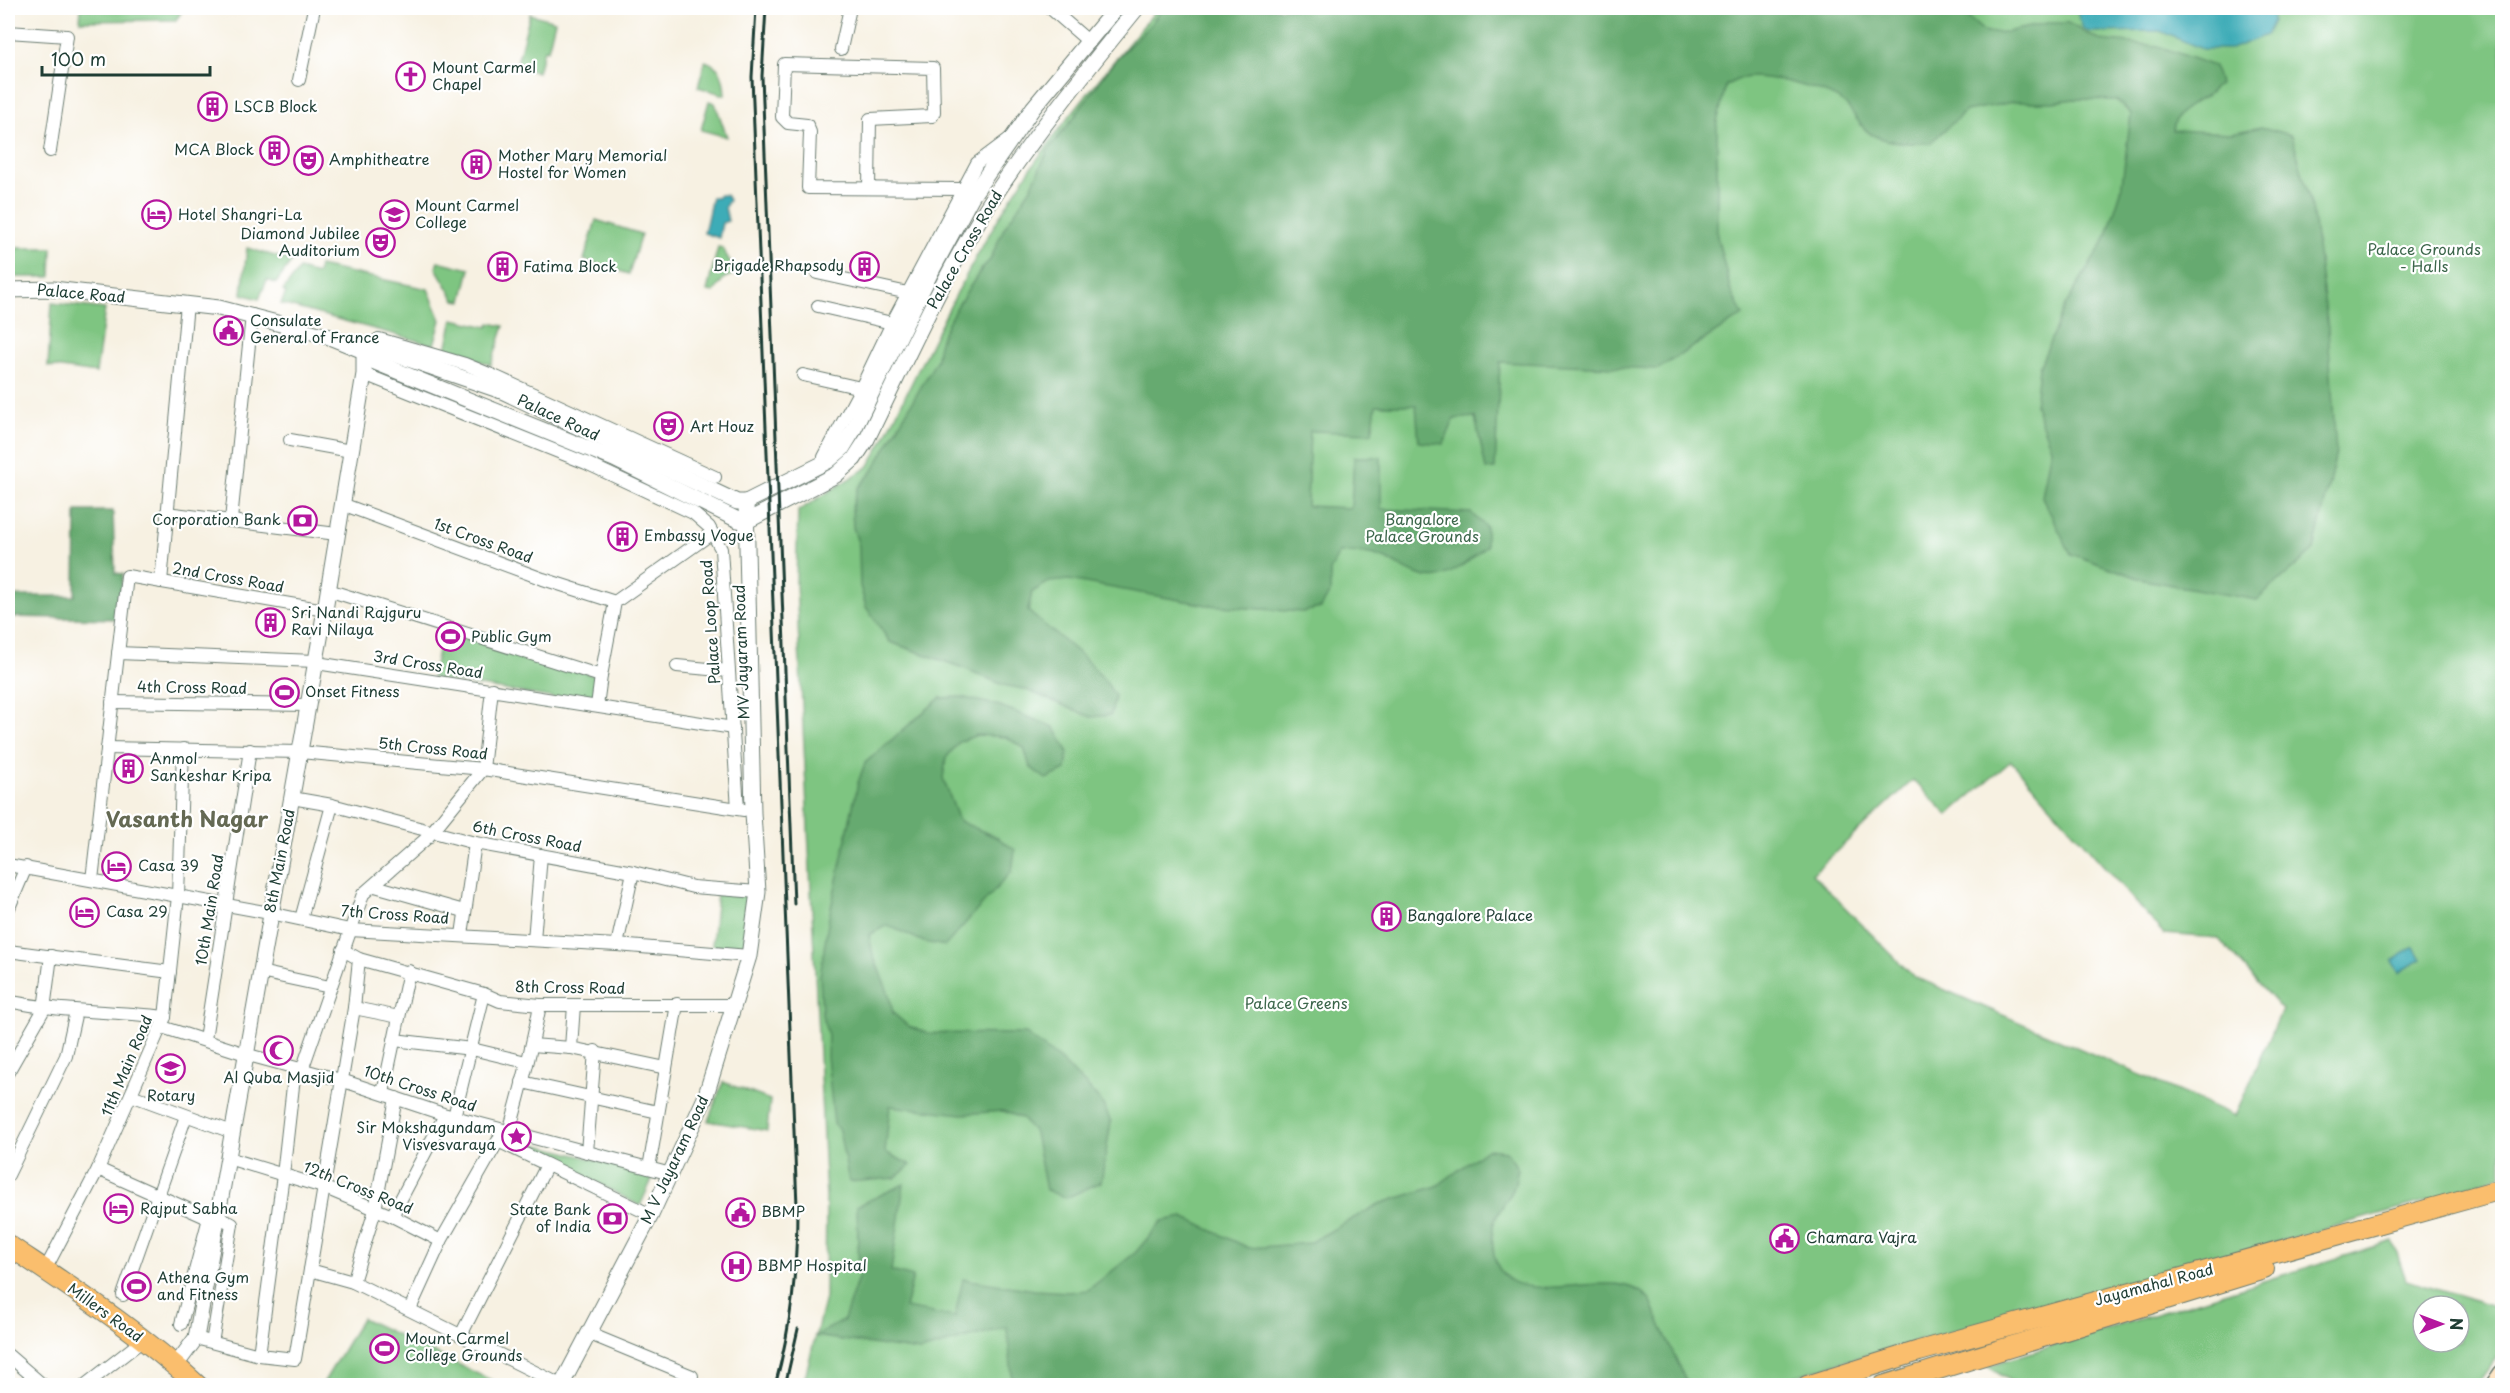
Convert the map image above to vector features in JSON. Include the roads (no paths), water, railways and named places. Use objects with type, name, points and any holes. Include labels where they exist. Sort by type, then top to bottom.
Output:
[{"type":"main road","name":"Jayamahal Road","points":[[1807,1386],[1904,1355],[2502,1189]]},
{"type":"main road","name":"Jayamahal Road","points":[[1883,1386],[1912,1381],[2502,1198]]},
{"type":"main road","name":"Millers Road","points":[[8,1245],[143,1340],[176,1365],[198,1386]]},
{"type":"main road","points":[[2493,1386],[2502,1373]]},
{"type":"street","points":[[299,80],[314,8]]},
{"type":"street","points":[[841,49],[850,8]]},
{"type":"street","points":[[1050,8],[1089,41]]},
{"type":"street","name":"Palace Cross Road","points":[[742,502],[828,461],[842,449],[967,206],[1033,108],[1116,8]]},
{"type":"street","name":"Palace Cross Road","points":[[742,520],[836,475],[854,459],[867,439],[945,281],[988,205],[1047,119],[1137,8]]},
{"type":"street","points":[[8,32],[67,36],[50,150]]},
{"type":"street","points":[[869,188],[870,119],[932,116],[934,112],[933,68],[784,64],[783,120],[788,123],[807,125],[810,132],[807,188],[963,189]]},
{"type":"street","points":[[1033,108],[1047,119]]},
{"type":"street","points":[[824,457],[977,163],[1015,135]]},
{"type":"street","points":[[817,273],[908,293]]},
{"type":"street","name":"Palace Road","points":[[8,290],[53,289],[187,304],[252,315],[327,336],[364,351],[375,363],[614,459],[742,520]]},
{"type":"street","points":[[160,582],[187,304]]},
{"type":"street","points":[[818,306],[892,323]]},
{"type":"street","points":[[231,520],[252,315]]},
{"type":"street","points":[[364,351],[379,339],[465,364],[553,401],[716,477]]},
{"type":"street","name":"Palace Road","points":[[364,351],[376,348],[504,392],[742,502]]},
{"type":"street","name":"8th Main Road","points":[[176,1365],[196,1338],[214,1218],[228,1158],[325,610],[364,374],[364,351]]},
{"type":"street","name":"Palace Loop Road","points":[[364,374],[586,463],[693,513],[709,527],[721,549],[738,809]]},
{"type":"street","points":[[802,375],[861,388]]},
{"type":"street","points":[[290,440],[351,451]]},
{"type":"street","points":[[802,473],[803,491]]},
{"type":"street","name":"MV Jayaram Road","points":[[742,502],[753,807]]},
{"type":"street","name":"1st Cross Road","points":[[342,504],[543,579],[615,602]]},
{"type":"street","points":[[166,513],[337,534]]},
{"type":"street","points":[[597,706],[615,602],[712,533]]},
{"type":"street","name":"2nd Cross Road","points":[[118,652],[127,576],[325,610]]},
{"type":"street","points":[[328,590],[601,676]]},
{"type":"street","points":[[92,880],[118,652]]},
{"type":"street","name":"3rd Cross Road","points":[[118,652],[315,661],[733,728]]},
{"type":"street","points":[[677,666],[729,671]]},
{"type":"street","points":[[259,1355],[298,1069],[363,894],[375,886],[431,832],[483,769],[492,689]]},
{"type":"street","name":"4th Cross Road","points":[[112,702],[307,705]]},
{"type":"street","name":"5th Cross Road","points":[[107,748],[300,752],[483,769],[738,809],[753,807]]},
{"type":"street","name":"11th Main Road","points":[[45,1270],[98,1169],[163,1022],[178,896],[183,749]]},
{"type":"street","name":"10th Main Road","points":[[205,1039],[250,750]]},
{"type":"street","name":"6th Cross Road","points":[[292,798],[332,805],[475,843],[633,872],[693,887],[758,892]]},
{"type":"street","points":[[301,919],[332,805]]},
{"type":"street","name":"M V Jayaram Road","points":[[561,1385],[651,1215],[705,1098],[749,956],[758,892],[753,807]]},
{"type":"street","points":[[462,935],[475,843]]},
{"type":"street","points":[[534,940],[541,855]]},
{"type":"street","name":"7th Cross Road","points":[[8,865],[350,930],[617,945],[749,956]]},
{"type":"street","points":[[8,909],[26,867]]},
{"type":"street","points":[[617,945],[633,872]]},
{"type":"street","points":[[375,886],[464,911]]},
{"type":"street","name":"8th Cross Road","points":[[343,950],[359,959],[484,994],[500,1001],[540,1005],[733,1005]]},
{"type":"street","points":[[8,951],[170,972]]},
{"type":"street","points":[[8,1072],[44,1009],[51,956]]},
{"type":"street","points":[[196,1338],[259,1355],[295,1359],[354,1008],[359,959]]},
{"type":"street","points":[[260,972],[330,987]]},
{"type":"street","points":[[383,1093],[409,972]]},
{"type":"street","points":[[392,1216],[450,1116],[472,1049],[484,994]]},
{"type":"street","name":"10th Cross Road","points":[[8,1002],[44,1009],[116,1011],[163,1022],[246,1054],[383,1093],[503,1134],[671,1174]]},
{"type":"street","points":[[649,1168],[676,1004]]},
{"type":"street","points":[[410,1309],[441,1241],[503,1134],[522,1082],[540,1005]]},
{"type":"street","points":[[571,1048],[574,1005]]},
{"type":"street","points":[[354,1008],[399,1017]]},
{"type":"street","points":[[8,1175],[66,1056],[75,1011]]},
{"type":"street","points":[[394,1040],[472,1049],[526,1062]]},
{"type":"street","points":[[532,1045],[594,1051],[666,1068]]},
{"type":"street","points":[[586,1152],[594,1051]]},
{"type":"street","points":[[522,1082],[658,1112]]},
{"type":"street","points":[[130,1095],[232,1132]]},
{"type":"street","points":[[353,1282],[375,1210],[396,1098]]},
{"type":"street","points":[[123,1295],[186,1116]]},
{"type":"street","points":[[503,1134],[547,1165],[651,1215]]},
{"type":"street","name":"12th Cross Road","points":[[228,1158],[323,1187],[392,1216],[441,1241]]},
{"type":"street","points":[[461,1335],[547,1165]]},
{"type":"street","points":[[98,1169],[157,1196],[232,1224],[213,1337]]},
{"type":"street","points":[[181,1324],[214,1218]]},
{"type":"street","points":[[310,1270],[353,1282],[561,1385]]},
{"type":"street","points":[[590,1334],[692,1376]]},
{"type":"street","points":[[84,1386],[143,1340]]},
{"type":"street","points":[[8,1355],[44,1386]]},
{"type":"street","points":[[1904,1355],[1912,1381]]},
{"type":"water","points":[[2076,8],[2272,8],[2273,21],[2266,35],[2231,49],[2202,49],[2160,31],[2090,32],[2083,29]]},
{"type":"water","points":[[720,195],[726,195],[729,200],[725,207],[728,221],[722,223],[719,238],[704,233],[712,197],[717,198]]},
{"type":"water","points":[[2414,947],[2421,959],[2399,973],[2392,961]]},
{"type":"railway","points":[[756,8],[752,77],[797,1206],[792,1297],[786,1340],[775,1386]]},
{"type":"railway","points":[[766,8],[762,76],[794,904]]},
{"type":"railway","points":[[785,1386],[798,1329]]},
{"type":"place","name":"Mount Carmel Chapel","points":[[411,77]]},
{"type":"place","name":"LSCB Block","points":[[213,107]]},
{"type":"place","name":"MCA Block","points":[[275,150]]},
{"type":"place","name":"Amphitheatre","points":[[308,160]]},
{"type":"place","name":"Mother Mary Memorial Hostel for Women","points":[[477,165]]},
{"type":"place","name":"Hotel Shangri-La","points":[[157,215]]},
{"type":"place","name":"Mount Carmel College","points":[[394,215]]},
{"type":"place","name":"Diamond Jubilee Auditorium","points":[[381,243]]},
{"type":"place","name":"Brigade Rhapsody","points":[[865,266]]},
{"type":"place","name":"Fatima Block","points":[[502,267]]},
{"type":"place","name":"Consulate General of France","points":[[229,330]]},
{"type":"place","name":"Art Houz","points":[[669,427]]},
{"type":"place","name":"Corporation Bank","points":[[302,520]]},
{"type":"place","name":"Embassy Vogue","points":[[623,536]]},
{"type":"place","name":"Sri Nandi Rajguru Ravi Nilaya","points":[[270,622]]},
{"type":"place","name":"Public Gym","points":[[450,637]]},
{"type":"place","name":"Onset Fitness","points":[[284,692]]},
{"type":"place","name":"Anmol Sankeshar Kripa","points":[[129,768]]},
{"type":"place","name":"Casa 39","points":[[117,866]]},
{"type":"place","name":"Casa 29","points":[[85,912]]},
{"type":"place","name":"Bangalore Palace","points":[[1386,916]]},
{"type":"place","name":"Al Quba Masjid","points":[[279,1051]]},
{"type":"place","name":"Rotary","points":[[171,1069]]},
{"type":"place","name":"Sir Mokshagundam Visvesvaraya","points":[[517,1137]]},
{"type":"place","name":"Rajput Sabha","points":[[119,1209]]},
{"type":"place","name":"BBMP","points":[[740,1212]]},
{"type":"place","name":"State Bank of India","points":[[612,1219]]},
{"type":"place","name":"Chamara Vajra","points":[[1785,1238]]},
{"type":"place","name":"BBMP Hospital","points":[[736,1266]]},
{"type":"place","name":"Athena Gym and Fitness","points":[[136,1287]]},
{"type":"place","name":"Mount Carmel College Grounds","points":[[384,1348]]},
{"type":"district","name":"Vasanth Nagar","points":[[187,820]]},
{"type":"park label","name":"Palace Grounds - Halls","points":[[2424,258]]},
{"type":"park label","name":"Bangalore Palace Grounds","points":[[1422,528]]},
{"type":"park label","name":"Palace Greens","points":[[1296,1004]]}]
